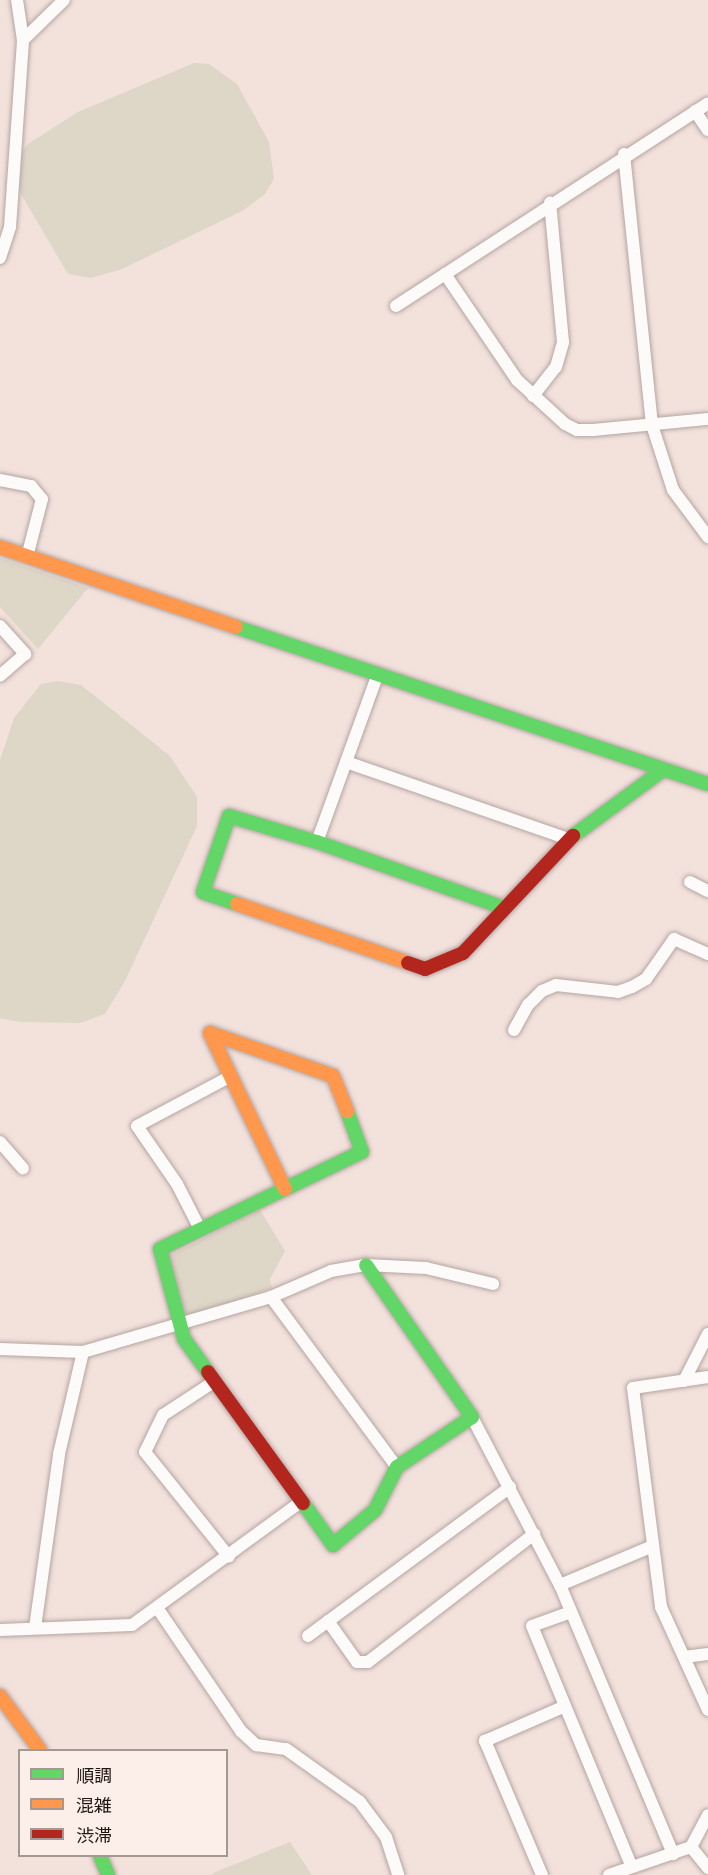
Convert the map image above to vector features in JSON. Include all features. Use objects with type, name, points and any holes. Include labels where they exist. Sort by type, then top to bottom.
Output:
[{"type":"street","points":[[0,258],[10,227],[23,40],[17,0]]},
{"type":"street","points":[[23,40],[64,0]]},
{"type":"street","points":[[396,306],[624,154],[708,103]]},
{"type":"street","points":[[695,111],[708,130]]},
{"type":"street","points":[[624,154],[652,425],[673,490],[708,537]]},
{"type":"street","points":[[533,396],[556,367],[563,342],[550,203]]},
{"type":"street","points":[[445,274],[505,363],[533,396],[577,430],[708,419]]},
{"type":"street","points":[[0,480],[31,486],[42,499],[27,557]]},
{"type":"street","points":[[0,548],[377,676],[708,784]]},
{"type":"street","points":[[0,626],[25,654],[0,676]]},
{"type":"street","points":[[317,842],[377,676]]},
{"type":"street","points":[[346,762],[568,839]]},
{"type":"street","points":[[504,908],[317,842],[229,816],[203,892],[425,969],[463,953],[568,839],[663,770]]},
{"type":"street","points":[[690,882],[708,891]]},
{"type":"street","points":[[513,1030],[528,1005],[542,992],[556,985],[618,992],[632,987],[646,979],[674,939],[708,954]]},
{"type":"street","points":[[285,1189],[210,1033],[333,1076],[362,1152],[200,1230],[160,1248],[184,1339],[333,1545],[375,1510],[397,1467],[472,1417]]},
{"type":"street","points":[[200,1230],[177,1184],[137,1126],[231,1076]]},
{"type":"street","points":[[0,1143],[23,1168]]},
{"type":"street","points":[[0,1349],[83,1352],[181,1326],[271,1297],[331,1271],[366,1265],[426,1268],[493,1284]]},
{"type":"street","points":[[366,1265],[472,1417],[510,1487],[560,1585],[673,1854]]},
{"type":"street","points":[[271,1297],[397,1467]]},
{"type":"street","points":[[684,1381],[708,1334]]},
{"type":"street","points":[[36,1629],[59,1454],[83,1352]]},
{"type":"street","points":[[708,1377],[633,1388],[661,1607],[708,1710]]},
{"type":"street","points":[[215,1382],[163,1415],[145,1452],[229,1557]]},
{"type":"street","points":[[308,1636],[510,1487]]},
{"type":"street","points":[[0,1630],[132,1625],[158,1610],[302,1501]]},
{"type":"street","points":[[328,1621],[357,1662],[368,1662],[534,1534]]},
{"type":"street","points":[[560,1585],[653,1546]]},
{"type":"street","points":[[158,1610],[241,1731],[256,1745],[286,1749],[360,1802],[386,1838],[398,1875]]},
{"type":"street","points":[[571,1612],[532,1626],[631,1865]]},
{"type":"street","points":[[684,1657],[708,1654]]},
{"type":"street","points":[[0,1696],[39,1749]]},
{"type":"street","points":[[542,1875],[485,1741],[565,1706]]},
{"type":"street","points":[[609,1875],[631,1865],[691,1847],[708,1815]]},
{"type":"street","points":[[691,1847],[708,1868]]},
{"type":"street","points":[[100,1857],[108,1875]]},
{"type":"shaded area","points":[[194,63],[209,64],[237,84],[269,142],[274,179],[265,194],[242,211],[122,269],[91,278],[68,274],[21,194],[16,173],[18,157],[28,144],[78,112]]},
{"type":"shaded area","points":[[0,558],[88,588],[38,649],[0,607]]},
{"type":"shaded area","points":[[57,681],[81,685],[170,756],[197,797],[197,826],[125,981],[105,1014],[80,1023],[20,1022],[0,1018],[0,760],[14,718],[41,684]]},
{"type":"shaded area","points":[[260,1210],[285,1251],[270,1279],[272,1288],[192,1317],[182,1314],[167,1257]]},
{"type":"shaded area","points":[[290,1842],[312,1875],[212,1875],[213,1873]]},
{"type":"traffic: fast","points":[[236,627],[708,784]]},
{"type":"traffic: fast","points":[[573,836],[663,770]]},
{"type":"traffic: fast","points":[[237,904],[203,892],[229,816],[317,842],[504,908]]},
{"type":"traffic: fast","points":[[208,1372],[184,1339],[160,1249],[362,1152],[347,1111]]},
{"type":"traffic: fast","points":[[303,1503],[333,1545],[375,1510],[397,1467],[472,1417],[366,1265]]},
{"type":"traffic: fast","points":[[100,1857],[108,1875]]},
{"type":"traffic: slow","points":[[0,547],[236,627]]},
{"type":"traffic: slow","points":[[237,904],[408,963]]},
{"type":"traffic: slow","points":[[285,1189],[210,1033],[333,1076],[347,1111]]},
{"type":"traffic: slow","points":[[0,1696],[39,1749]]},
{"type":"traffic: jam","points":[[408,963],[425,969],[463,953],[573,836]]},
{"type":"traffic: jam","points":[[208,1372],[303,1503]]}]
